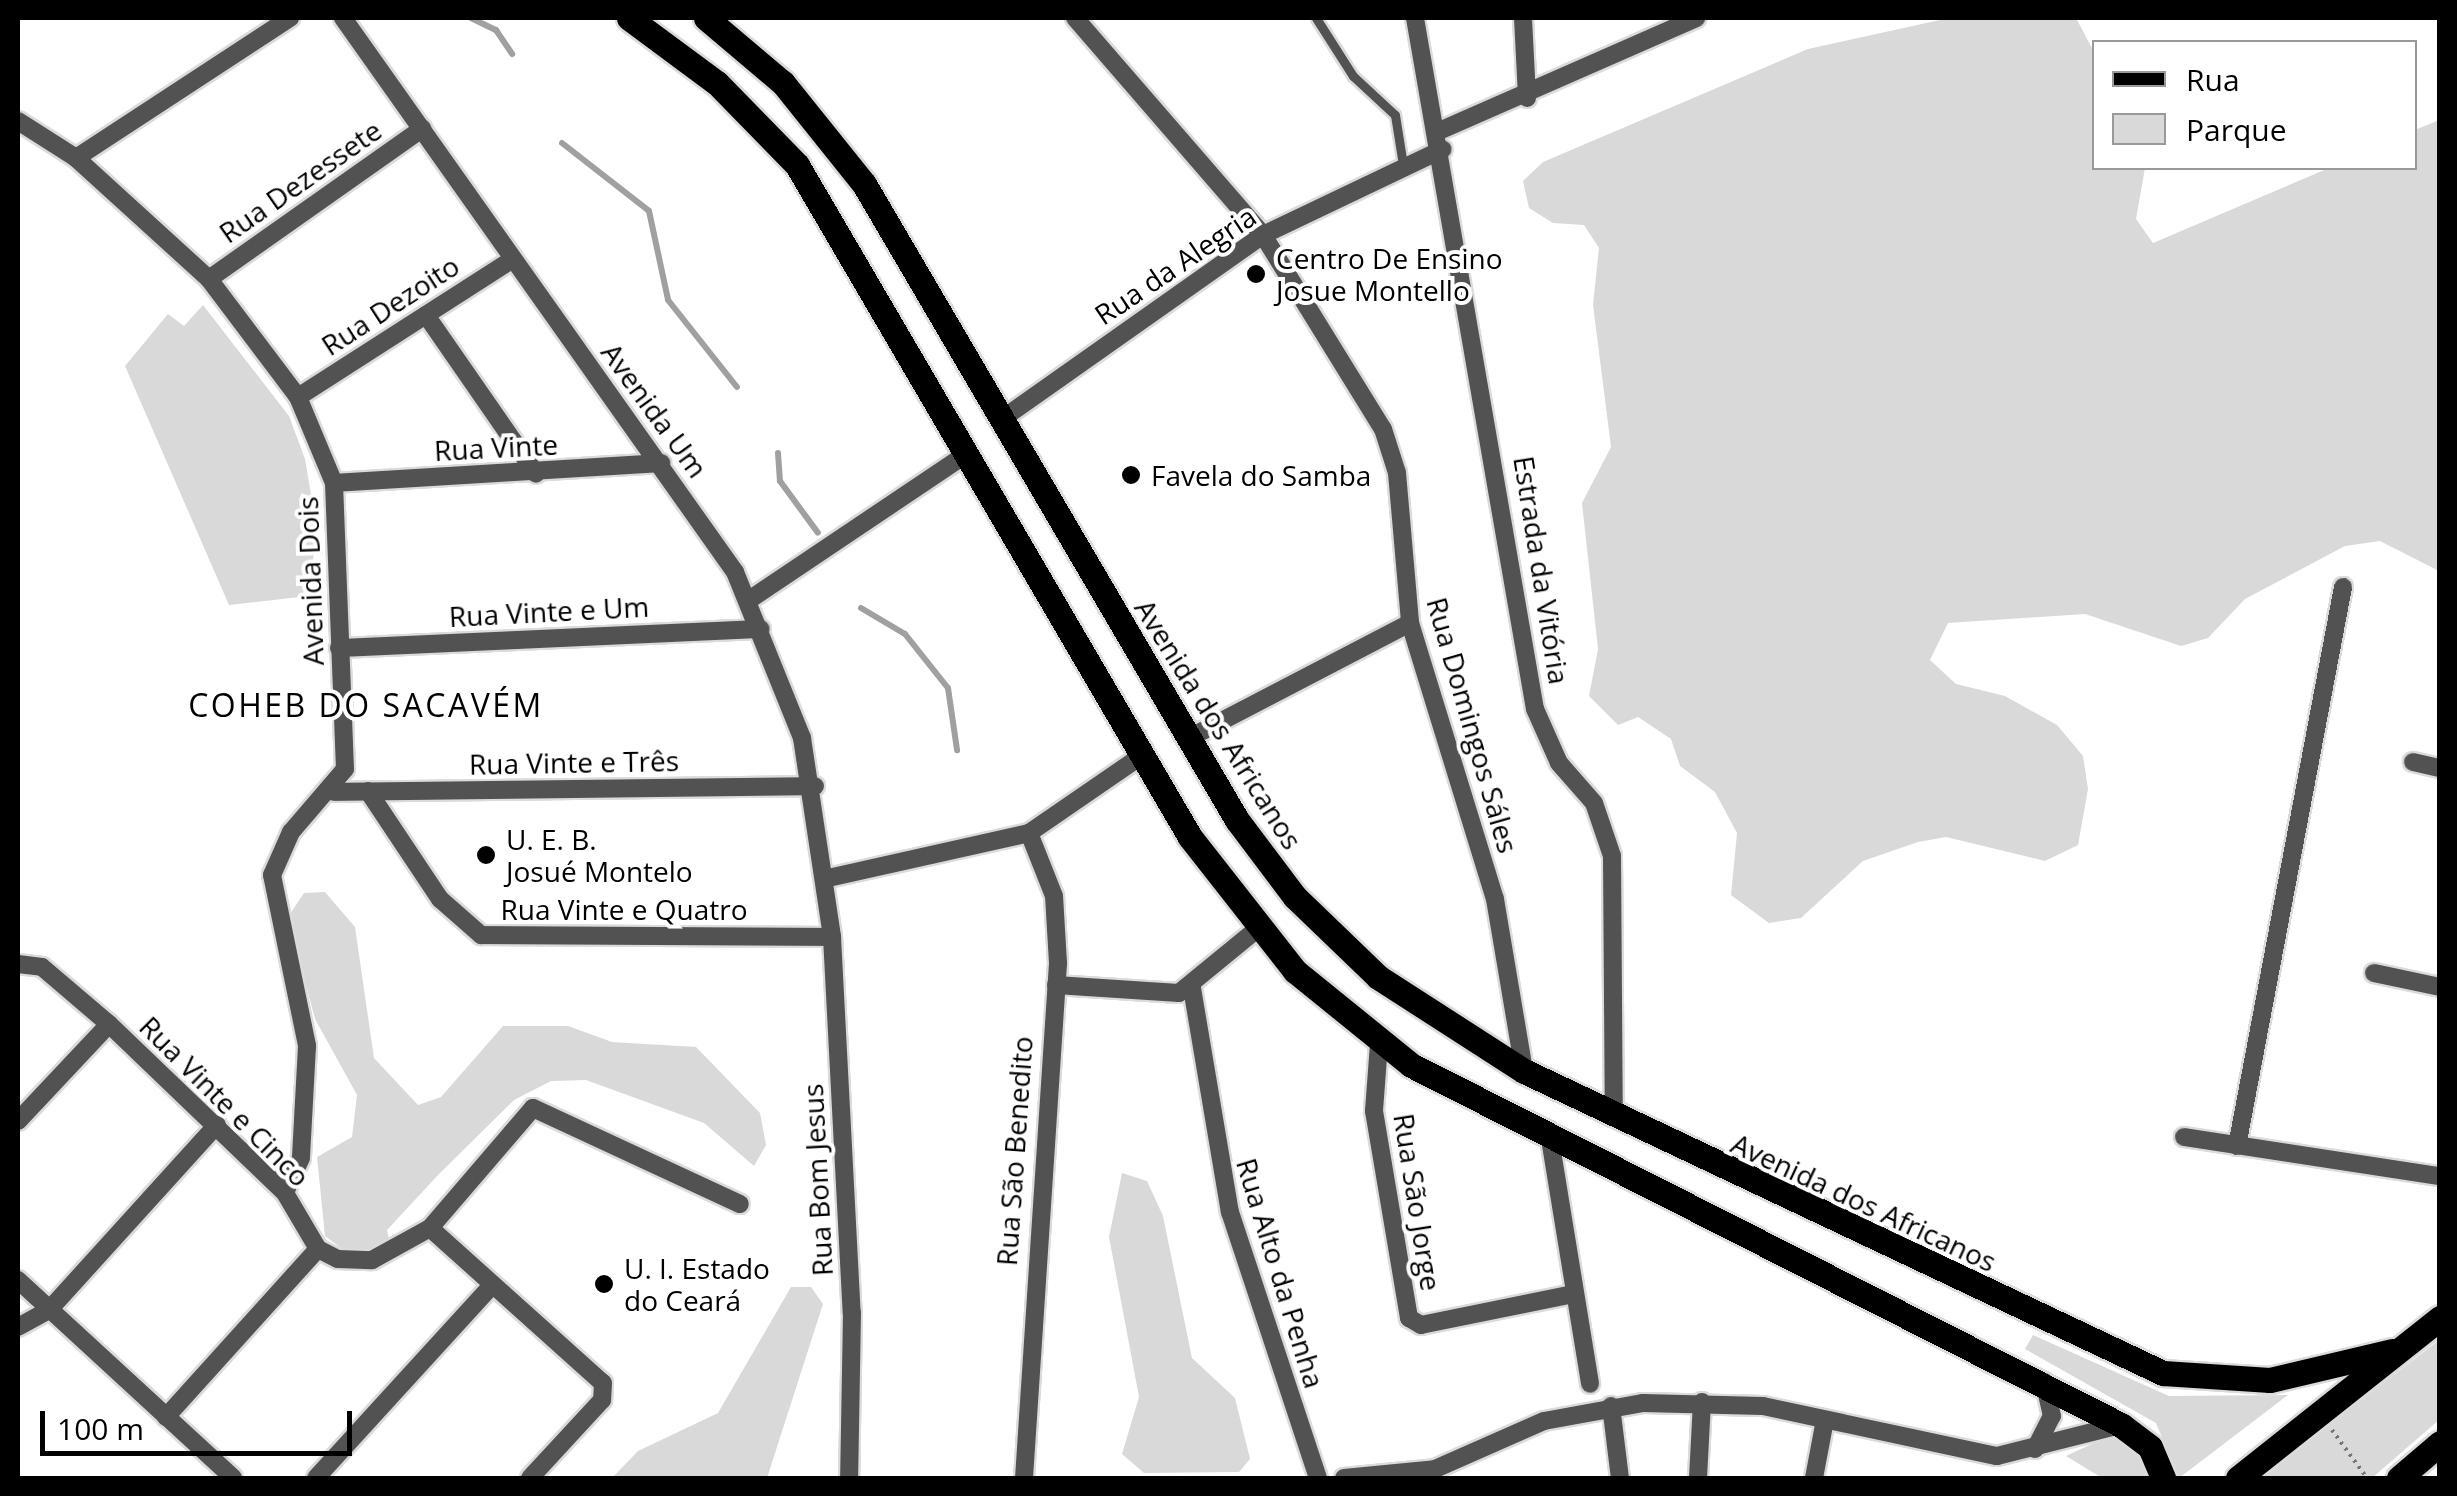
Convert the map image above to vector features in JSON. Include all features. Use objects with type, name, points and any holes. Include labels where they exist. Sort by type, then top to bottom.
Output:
[{"type":"main road","points":[[630,18],[730,94],[797,165],[1141,756],[1256,930],[1379,1044],[1503,1114],[2044,1382],[2121,1424],[2150,1447],[2163,1478]]},
{"type":"main road","name":"Avenida dos Africanos","points":[[706,18],[783,82],[832,140],[1002,419],[1187,739],[1266,860],[1330,934],[1426,1013],[1524,1071],[1614,1116],[2162,1373],[2270,1380],[2393,1351]]},
{"type":"main road","points":[[1503,1114],[1524,1071]]},
{"type":"main road","points":[[2238,1478],[2393,1351],[2440,1318]]},
{"type":"main road","points":[[2400,1478],[2440,1443]]},
{"type":"street","points":[[76,158],[290,18]]},
{"type":"street","name":"Avenida Um","points":[[342,18],[511,260],[661,464],[749,600],[815,786],[828,878]]},
{"type":"street","name":"Rua Domingos Sáles","points":[[1075,18],[1262,235],[1383,429],[1397,473],[1410,623],[1496,899],[1524,1071]]},
{"type":"street","name":"Estrada da Vitória","points":[[1415,18],[1441,140],[1535,709],[1560,763],[1594,804],[1612,856],[1614,1116]]},
{"type":"street","points":[[1523,18],[1528,98]]},
{"type":"street","name":"Rua da Alegria","points":[[1002,419],[1262,235],[1402,168],[1441,140],[1696,18]]},
{"type":"street","name":"Avenida Dois","points":[[18,121],[76,158],[208,279],[298,397],[334,483],[346,761],[334,792]]},
{"type":"street","name":"Rua Dezessete","points":[[208,279],[422,128]]},
{"type":"street","name":"Rua Dezoito","points":[[298,397],[511,260]]},
{"type":"street","points":[[426,314],[536,474]]},
{"type":"street","points":[[749,600],[965,455]]},
{"type":"street","name":"Rua Vinte","points":[[334,483],[661,464]]},
{"type":"street","points":[[2237,1146],[2344,587]]},
{"type":"street","points":[[1187,739],[1410,623]]},
{"type":"street","name":"Rua Vinte e Um","points":[[339,648],[761,629]]},
{"type":"street","points":[[828,878],[1030,833],[1141,756]]},
{"type":"street","points":[[2413,762],[2440,768]]},
{"type":"street","name":"Rua Vinte e Três","points":[[334,792],[815,786]]},
{"type":"street","points":[[285,1193],[302,1158],[307,1046],[272,875],[291,832],[334,792]]},
{"type":"street","name":"Rua Vinte e Quatro","points":[[368,792],[440,899],[481,935],[832,937]]},
{"type":"street","name":"Rua São Benedito","points":[[1024,1478],[1056,985],[1054,896],[1030,833]]},
{"type":"street","name":"Rua Bom Jesus","points":[[828,878],[852,1313],[849,1478]]},
{"type":"street","points":[[1056,985],[1154,997],[1192,988],[1256,930]]},
{"type":"street","name":"Rua Vinte e Cinco","points":[[20,963],[42,967],[217,1125],[285,1193],[318,1248]]},
{"type":"street","points":[[2374,973],[2440,986]]},
{"type":"street","name":"Rua Alto da Penha","points":[[1192,988],[1230,1212],[1318,1478]]},
{"type":"street","points":[[18,1120],[108,1024]]},
{"type":"street","name":"Rua São Jorge","points":[[1379,1044],[1374,1111],[1409,1318],[1421,1324],[1574,1294]]},
{"type":"street","points":[[166,1417],[318,1248],[359,1263],[430,1228],[533,1108],[740,1204]]},
{"type":"street","points":[[18,1327],[50,1310],[217,1125]]},
{"type":"street","points":[[1550,1138],[1590,1384]]},
{"type":"street","points":[[2184,1138],[2440,1176]]},
{"type":"street","points":[[430,1228],[600,1379],[602,1400],[530,1478]]},
{"type":"street","points":[[18,1280],[233,1478]]},
{"type":"street","points":[[316,1478],[492,1285]]},
{"type":"street","points":[[2027,1456],[2051,1424],[2044,1382]]},
{"type":"street","points":[[1344,1478],[1429,1474],[1496,1436],[1611,1406],[1702,1402],[1826,1420],[1985,1456],[2027,1456],[2121,1424]]},
{"type":"street","points":[[1698,1478],[1702,1402]]},
{"type":"street","points":[[1611,1406],[1620,1478]]},
{"type":"street","points":[[1814,1478],[1826,1420]]},
{"type":"lane","points":[[1316,18],[1353,76],[1394,115],[1402,168]]},
{"type":"path","points":[[2318,1412],[2367,1478]]},
{"type":"green space","points":[[1949,18],[2076,18],[2092,48],[2092,170],[2145,170],[2136,219],[2153,243],[2324,170],[2417,170],[2417,129],[2439,120],[2439,571],[2380,541],[2345,546],[2245,599],[2208,638],[2181,646],[2085,614],[1948,623],[1930,660],[1956,684],[2005,696],[2057,725],[2083,756],[2088,789],[2078,845],[2045,861],[1946,837],[1918,842],[1863,861],[1801,918],[1769,923],[1731,895],[1737,833],[1715,792],[1680,766],[1671,739],[1638,717],[1618,725],[1589,696],[1598,649],[1582,503],[1611,447],[1593,305],[1599,248],[1584,225],[1553,223],[1529,208],[1523,181],[1543,162],[1808,49]]},
{"type":"green space","points":[[203,305],[289,416],[305,459],[317,530],[308,596],[229,605],[125,366],[168,314],[184,326]]},
{"type":"green space","points":[[325,892],[355,927],[374,1058],[418,1105],[441,1097],[503,1026],[568,1026],[612,1042],[696,1047],[760,1113],[766,1145],[754,1166],[704,1123],[586,1080],[551,1081],[514,1100],[439,1174],[387,1230],[390,1243],[370,1253],[341,1248],[325,1236],[317,1157],[352,1137],[357,1095],[315,1019],[288,917],[304,893]]},
{"type":"green space","points":[[1122,1173],[1147,1181],[1163,1216],[1192,1358],[1235,1398],[1250,1459],[1239,1472],[1144,1473],[1122,1454],[1139,1397],[1109,1237]]},
{"type":"green space","points":[[791,1287],[811,1287],[823,1304],[767,1478],[612,1478],[638,1451],[718,1413]]},
{"type":"green space","points":[[2033,1335],[2169,1396],[2288,1395],[2179,1478],[2156,1423],[2025,1349]]},
{"type":"green space","points":[[2439,1340],[2439,1420],[2372,1478],[2261,1478]]},
{"type":"green space","points":[[2111,1435],[2135,1451],[2149,1478],[2102,1478],[2066,1456]]},
{"type":"waterway","points":[[471,18],[496,30],[512,54]]},
{"type":"waterway","points":[[562,143],[649,211],[668,300],[737,387]]},
{"type":"waterway","points":[[778,453],[780,481],[818,533]]},
{"type":"waterway","points":[[861,608],[905,634],[948,688],[957,750]]},
{"type":"place","name":"Centro De Ensino Josue Montello","points":[[1256,274]]},
{"type":"place","name":"Favela do Samba","points":[[1131,475]]},
{"type":"place","name":"U. E. B. Josué Montelo","points":[[486,855]]},
{"type":"place","name":"U. I. Estado do Ceará","points":[[604,1284]]},
{"type":"district","name":"COHEB DO SACAVÉM","points":[[366,705]]}]
